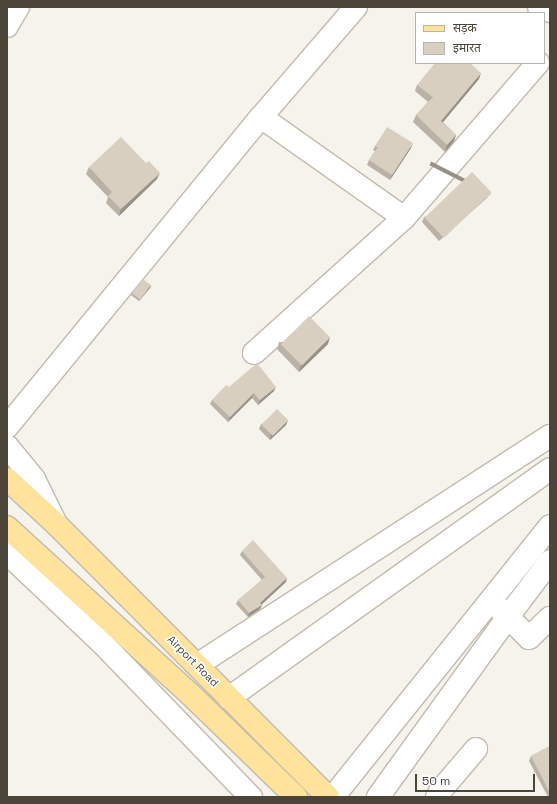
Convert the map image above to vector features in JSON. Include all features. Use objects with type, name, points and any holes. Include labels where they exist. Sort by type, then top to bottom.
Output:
[{"type":"main road","name":"Airport Road","points":[[7,479],[57,525],[328,797]]},
{"type":"main road","points":[[7,527],[190,694],[296,797]]},
{"type":"street","points":[[7,26],[18,7]]},
{"type":"street","points":[[7,427],[261,117],[356,7]]},
{"type":"street","points":[[539,7],[550,11]]},
{"type":"street","points":[[254,353],[404,218],[537,64]]},
{"type":"street","points":[[261,117],[404,218]]},
{"type":"street","points":[[197,665],[550,436]]},
{"type":"street","points":[[7,446],[34,479],[57,525]]},
{"type":"street","points":[[229,698],[550,469]]},
{"type":"street","points":[[332,797],[550,526]]},
{"type":"street","points":[[7,553],[103,644],[250,797]]},
{"type":"street","points":[[378,797],[508,617],[550,562]]},
{"type":"street","points":[[491,600],[529,638],[550,618]]},
{"type":"street","points":[[437,797],[441,790],[476,749]]},
{"type":"building","points":[[434,64],[471,64],[481,73],[441,121],[456,135],[447,145],[416,115],[433,97],[417,85]]},
{"type":"building","points":[[387,127],[413,143],[392,175],[369,160],[378,147],[375,146]]},
{"type":"building","points":[[121,137],[146,163],[149,161],[160,173],[121,209],[108,196],[112,192],[89,167]]},
{"type":"building","points":[[472,172],[491,192],[444,238],[425,218]]},
{"type":"building","points":[[143,279],[151,285],[140,299],[132,293]]},
{"type":"building","points":[[309,316],[330,337],[302,365],[281,344]]},
{"type":"building","points":[[257,363],[276,387],[260,400],[254,393],[230,417],[212,400],[226,385],[229,387]]},
{"type":"building","points":[[277,409],[288,420],[273,436],[261,425]]},
{"type":"building","points":[[253,540],[287,578],[260,603],[262,605],[249,613],[238,600],[265,577],[242,551]]},
{"type":"building","points":[[550,746],[550,793],[531,756]]}]
